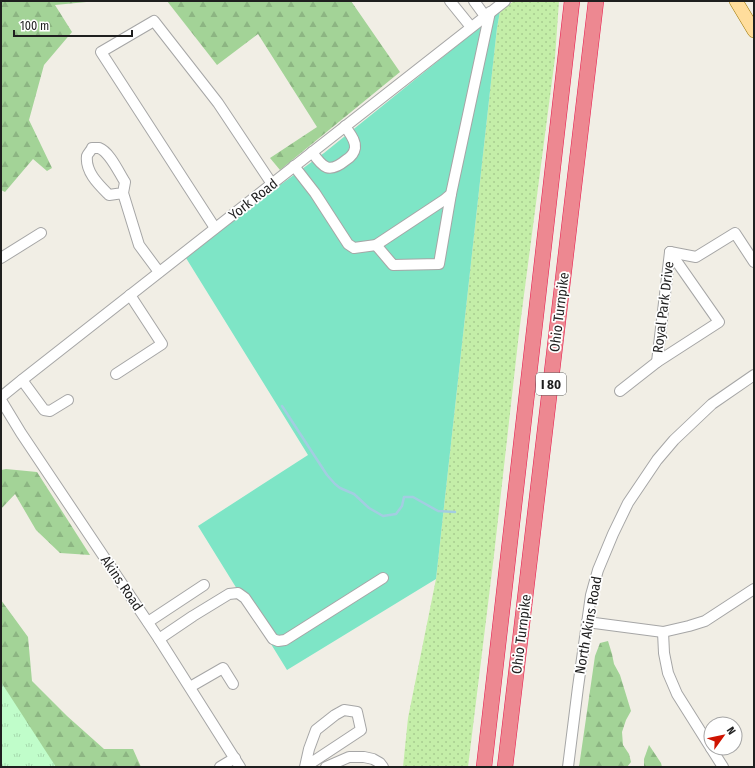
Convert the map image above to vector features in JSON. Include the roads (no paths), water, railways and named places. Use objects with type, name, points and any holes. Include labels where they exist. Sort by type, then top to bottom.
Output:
[{"type":"highway","name":"Ohio Turnpike","points":[[484,767],[572,1]]},
{"type":"highway","name":"Ohio Turnpike","points":[[505,767],[596,1]]},
{"type":"main road","points":[[736,1],[754,31]]},
{"type":"street","points":[[450,1],[471,27]]},
{"type":"street","points":[[376,245],[394,265],[439,264],[451,194],[488,14],[474,1]]},
{"type":"street","name":"York Road","points":[[1,398],[159,272],[505,1]]},
{"type":"street","points":[[215,228],[101,52],[154,21],[218,103],[272,184]]},
{"type":"street","points":[[312,152],[320,164],[328,168],[335,168],[353,156],[355,148],[354,140],[345,126]]},
{"type":"street","points":[[123,193],[109,195],[94,180],[88,166],[87,155],[92,148],[98,148],[106,153],[125,182],[123,193],[139,245],[159,272]]},
{"type":"street","points":[[294,166],[315,193],[348,244],[354,248],[376,245],[451,194]]},
{"type":"street","points":[[1,258],[41,233]]},
{"type":"street","name":"Royal Park Drive","points":[[670,252],[696,257],[735,233],[754,262]]},
{"type":"street","name":"Royal Park Drive","points":[[620,391],[657,362],[719,322],[670,252]]},
{"type":"street","name":"Royal Park Drive","points":[[657,362],[670,252]]},
{"type":"street","points":[[116,374],[162,344],[130,295]]},
{"type":"street","name":"North Akins Road","points":[[568,767],[591,596],[598,570],[612,534],[628,503],[657,460],[674,440],[712,404],[753,377]]},
{"type":"street","points":[[22,380],[44,410],[50,411],[68,400]]},
{"type":"street","name":"Akins Road","points":[[1,398],[26,439],[160,639],[240,767]]},
{"type":"street","points":[[160,639],[193,616],[229,594],[238,593],[245,598],[273,639],[278,641],[284,640],[383,578]]},
{"type":"street","points":[[148,622],[204,584]]},
{"type":"street","points":[[587,622],[663,632],[704,621],[754,589]]},
{"type":"street","points":[[663,632],[664,653],[668,673],[677,694],[703,735]]},
{"type":"street","points":[[190,687],[223,668],[234,684]]},
{"type":"street","points":[[344,710],[357,712],[360,730],[305,767],[309,749],[316,730],[344,710]]},
{"type":"street","points":[[716,756],[723,767]]},
{"type":"street","points":[[326,767],[348,757],[364,757],[373,759],[380,763],[383,767]]},
{"type":"street","points":[[220,767],[235,758]]},
{"type":"waterway","points":[[282,406],[327,475],[340,488],[354,494],[369,508],[383,516],[396,514],[402,506],[404,497],[413,497],[438,511],[455,512]]}]
